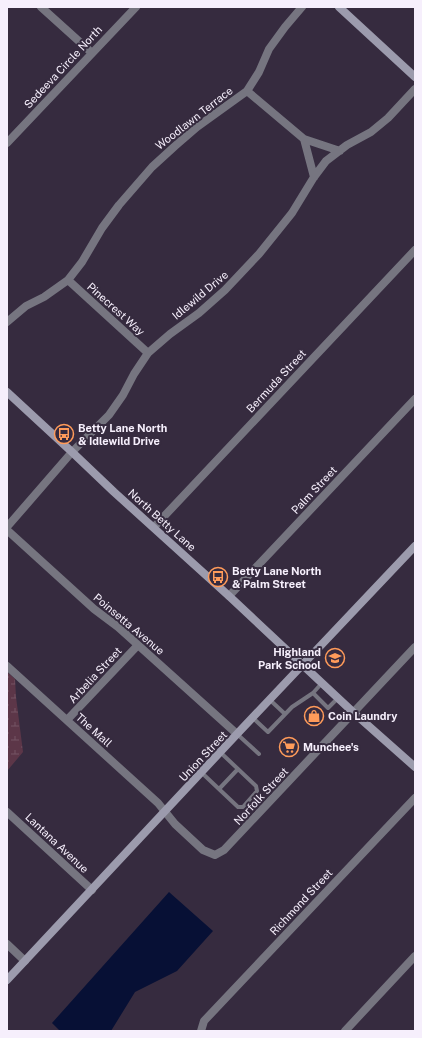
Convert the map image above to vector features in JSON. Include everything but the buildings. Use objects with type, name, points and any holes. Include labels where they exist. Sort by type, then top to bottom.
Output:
[{"type":"street","points":[[41,7],[92,53]]},
{"type":"street","name":"Sedeeva Circle North","points":[[7,143],[10,134],[136,7]]},
{"type":"street","name":"Woodlawn Terrace","points":[[7,322],[26,306],[44,297],[68,280],[82,262],[102,228],[119,205],[152,167],[197,127],[247,91],[259,72],[269,49],[302,7]]},
{"type":"street","points":[[339,7],[415,77]]},
{"type":"street","name":"Idlewild Drive","points":[[7,527],[72,452],[109,415],[123,395],[134,374],[148,353],[170,334],[199,313],[225,290],[260,254],[292,213],[314,177],[326,161],[347,145],[372,132],[388,118],[415,89]]},
{"type":"street","points":[[247,91],[304,139],[340,151]]},
{"type":"street","points":[[304,139],[314,177]]},
{"type":"street","name":"Bermuda Street","points":[[154,527],[415,250]]},
{"type":"street","name":"Pinecrest Way","points":[[68,280],[148,353]]},
{"type":"street","name":"North Betty Lane","points":[[7,392],[354,713],[415,767]]},
{"type":"street","name":"Palm Street","points":[[229,596],[415,399]]},
{"type":"street","name":"Poinsetta Avenue","points":[[7,530],[94,609],[118,627],[237,734]]},
{"type":"street","name":"Union Street","points":[[7,980],[415,546]]},
{"type":"street","name":"Arbelia Street","points":[[67,720],[138,645]]},
{"type":"street","name":"Norfolk Street","points":[[165,812],[175,824],[203,850],[215,855],[224,850],[415,647]]},
{"type":"street","name":"The Mall","points":[[7,666],[158,803],[165,812]]},
{"type":"street","name":"Richmond Street","points":[[201,1031],[204,1022],[415,798]]},
{"type":"street","name":"Lantana Avenue","points":[[7,812],[92,890]]},
{"type":"street","points":[[7,944],[25,961]]},
{"type":"street","points":[[345,1031],[415,956]]},
{"type":"lane","points":[[253,718],[268,732],[292,707],[313,693],[322,683]]},
{"type":"lane","points":[[313,693],[328,708],[338,698]]},
{"type":"lane","points":[[270,700],[285,714]]},
{"type":"lane","points":[[237,734],[259,754]]},
{"type":"lane","points":[[202,773],[238,807],[243,807],[257,791],[257,789],[220,752]]},
{"type":"lane","points":[[219,789],[238,769]]},
{"type":"green space","points":[[7,672],[15,679],[23,752],[7,771]]},
{"type":"water","points":[[169,892],[213,931],[177,971],[135,992],[111,1031],[60,1031],[52,1023]]},
{"type":"place","name":"Betty Lane North & Idlewild Drive","points":[[64,434]]},
{"type":"place","name":"Betty Lane North & Palm Street","points":[[218,577]]},
{"type":"place","name":"Highland Park School","points":[[335,658]]},
{"type":"place","name":"Coin Laundry","points":[[314,716]]},
{"type":"place","name":"Munchee's","points":[[289,747]]}]
